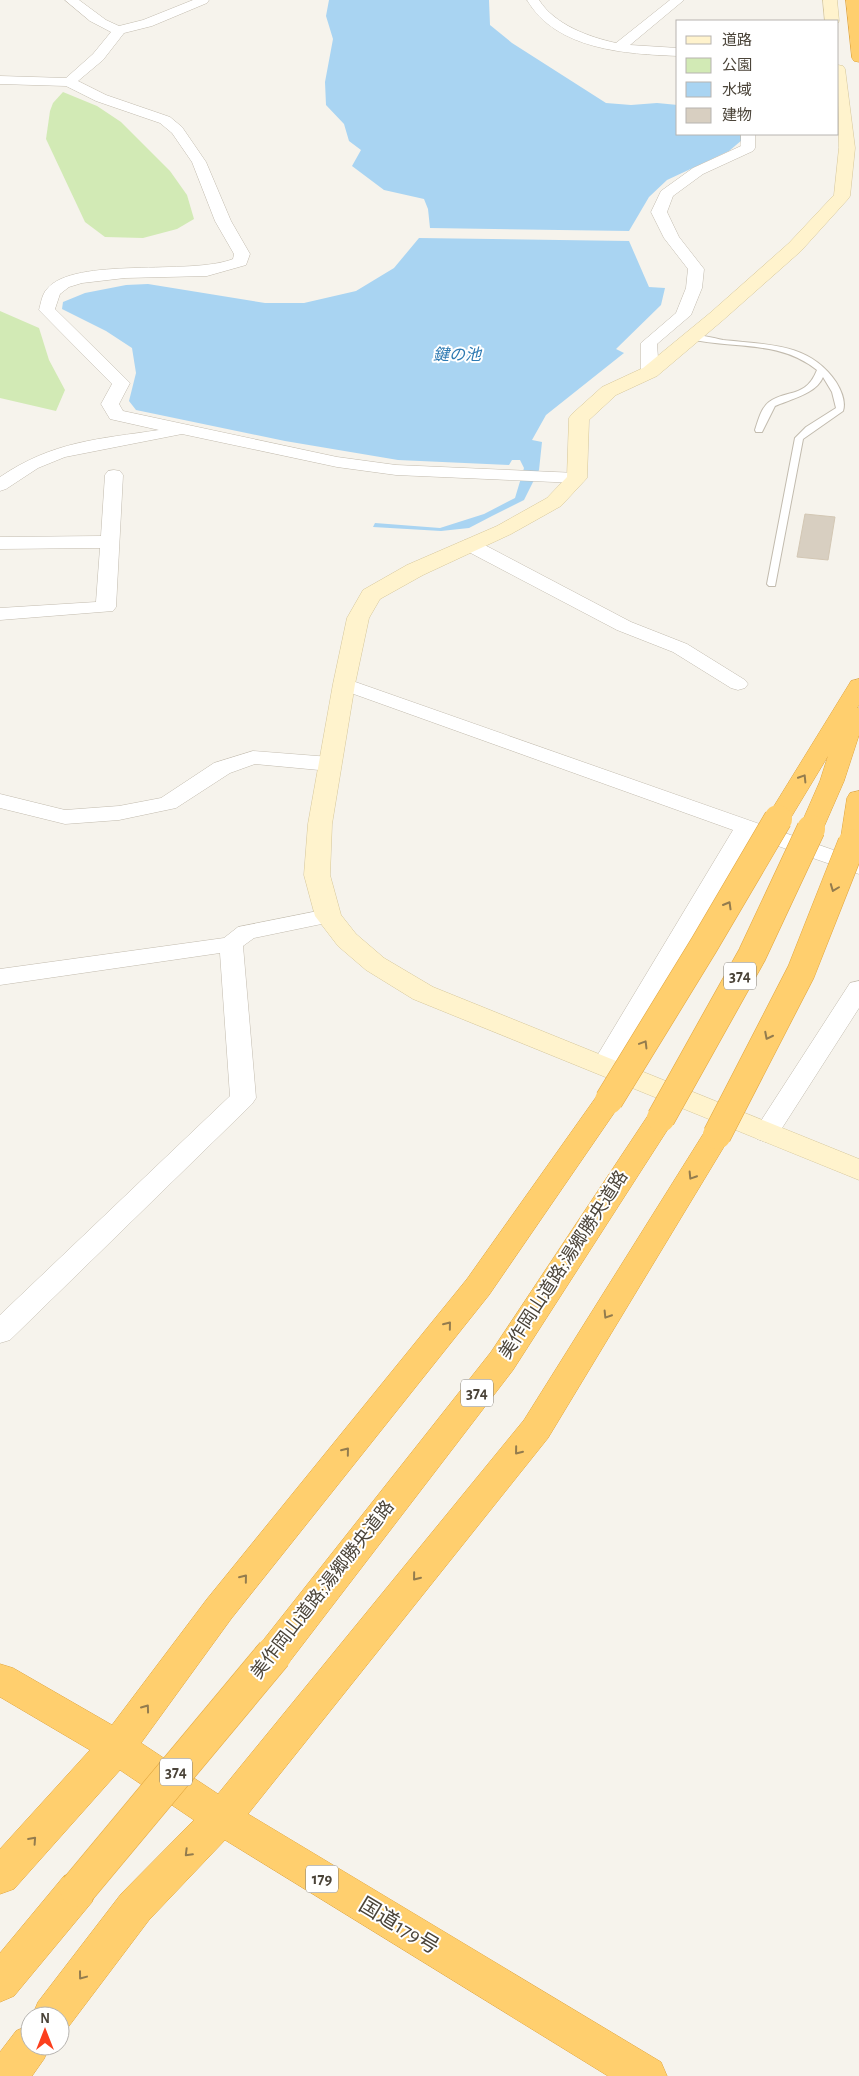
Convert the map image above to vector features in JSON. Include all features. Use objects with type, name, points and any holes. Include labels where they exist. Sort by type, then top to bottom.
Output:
[{"type":"highway","points":[[853,0],[859,58]]},
{"type":"highway","points":[[0,1876],[118,1747],[219,1609],[478,1287],[609,1100],[859,686]]},
{"type":"highway","name":"美作岡山道路;湯郷勝央道路","points":[[0,1983],[274,1654],[502,1361],[661,1118],[752,955],[832,781],[859,696]]},
{"type":"highway","points":[[60,2006],[135,1907],[222,1818],[536,1429],[717,1135],[801,972],[855,855],[859,798]]},
{"type":"highway","name":"国道179号","points":[[0,1679],[118,1747],[222,1818],[646,2076]]},
{"type":"highway","points":[[7,2076],[22,2056]]},
{"type":"street","points":[[71,0],[107,26],[118,31],[136,27],[203,0]]},
{"type":"street","points":[[533,0],[542,15],[570,32],[619,48],[676,52]]},
{"type":"street","points":[[619,48],[678,0]]},
{"type":"street","points":[[830,0],[832,20]]},
{"type":"street","points":[[69,82],[98,57],[118,31]]},
{"type":"street","points":[[839,79],[847,148],[842,196],[795,247],[692,337],[650,372],[609,391],[578,418],[577,478],[554,502],[504,530],[415,570],[371,595],[358,618],[344,684],[320,824],[317,875],[328,916],[347,940],[375,964],[423,993],[859,1170]]},
{"type":"street","points":[[0,80],[69,82],[100,98],[165,120],[177,130],[199,162],[223,220],[242,254],[240,262],[208,271],[126,272],[90,277],[62,284],[53,291],[48,310],[120,383],[110,404],[116,415],[337,462],[396,470],[577,478]]},
{"type":"street","points":[[650,372],[649,343],[684,315],[694,288],[696,269],[672,238],[659,212],[666,194],[698,171],[748,148],[748,135]]},
{"type":"street","points":[[0,485],[42,459],[87,446],[144,439],[182,430]]},
{"type":"street","points":[[0,614],[106,607],[114,475]]},
{"type":"street","points":[[0,544],[110,542]]},
{"type":"street","points":[[470,545],[624,626],[680,648],[738,684]]},
{"type":"street","points":[[344,684],[747,826],[855,855]]},
{"type":"street","points":[[0,801],[65,817],[119,814],[168,803],[222,768],[253,757],[330,764]]},
{"type":"street","points":[[604,1066],[747,826]]},
{"type":"street","points":[[0,977],[231,944],[246,932],[328,916]]},
{"type":"street","points":[[0,1332],[243,1098],[231,944]]},
{"type":"street","points":[[766,1132],[859,989]]},
{"type":"lane","points":[[692,337],[729,344],[769,345],[791,350],[809,358],[832,380],[839,396],[840,409],[828,418],[810,427],[799,438],[772,584]]},
{"type":"lane","points":[[759,430],[766,412],[772,404],[804,391],[816,383],[821,370]]},
{"type":"green space","points":[[63,92],[97,106],[121,122],[170,171],[187,195],[194,219],[177,229],[143,238],[105,237],[85,222],[46,139],[50,111],[53,103]]},
{"type":"green space","points":[[0,311],[39,328],[49,360],[65,390],[56,411],[0,398]]},
{"type":"water","points":[[329,0],[489,0],[490,25],[512,43],[606,103],[676,105],[676,135],[740,135],[742,140],[729,151],[667,180],[649,197],[629,231],[430,228],[428,209],[424,199],[384,190],[352,166],[361,150],[349,141],[344,124],[326,105],[325,82],[333,39],[326,16]]},
{"type":"water","name":"鍵の池","points":[[419,238],[629,241],[649,287],[665,288],[661,305],[616,349],[624,353],[546,415],[532,440],[542,442],[539,470],[524,500],[469,528],[441,531],[373,527],[375,523],[440,528],[484,514],[515,498],[524,468],[520,460],[512,460],[509,465],[398,460],[285,441],[136,410],[129,401],[136,373],[132,348],[106,331],[62,309],[63,302],[85,293],[126,285],[148,284],[265,303],[304,303],[356,291],[394,268]]},
{"type":"building","points":[[805,514],[835,517],[828,560],[797,557]]}]
